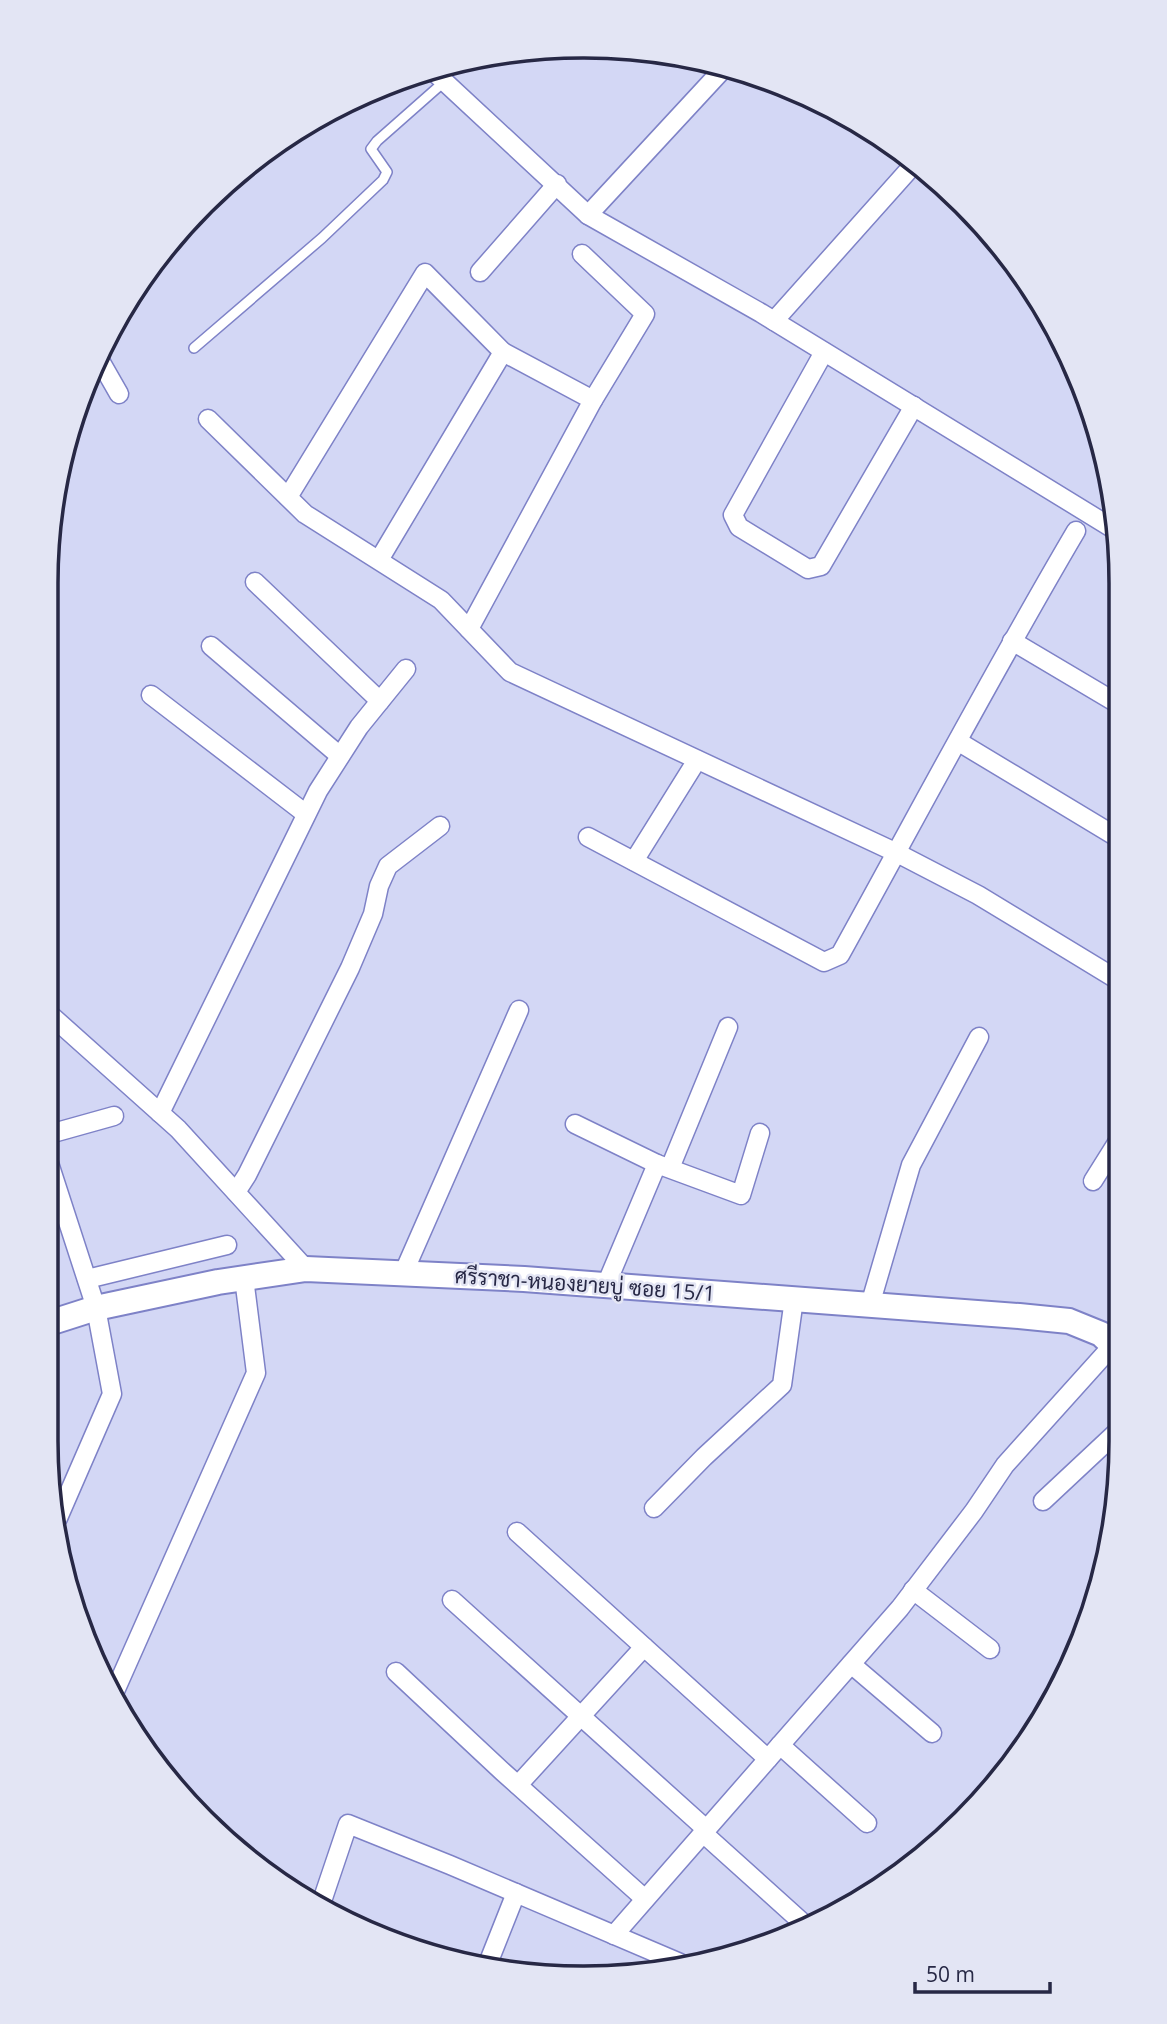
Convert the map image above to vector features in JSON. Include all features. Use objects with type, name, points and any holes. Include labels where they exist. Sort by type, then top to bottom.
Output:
[{"type":"street","points":[[588,215],[717,75]]},
{"type":"street","points":[[441,78],[588,215],[774,321],[1106,524]]},
{"type":"street","points":[[774,321],[909,170]]},
{"type":"street","points":[[480,272],[557,184]]},
{"type":"street","points":[[469,629],[593,400],[645,314],[582,254]]},
{"type":"street","points":[[288,497],[425,273],[441,286],[502,352],[593,400]]},
{"type":"street","points":[[379,561],[502,352]]},
{"type":"street","points":[[824,352],[733,514],[739,527],[807,569],[821,566],[914,407]]},
{"type":"street","points":[[104,368],[119,394]]},
{"type":"street","points":[[208,419],[306,514],[441,600],[510,672],[897,853],[978,895],[1109,976]]},
{"type":"street","points":[[588,837],[824,961],[840,955],[1012,641],[1076,531]]},
{"type":"street","points":[[255,582],[380,701]]},
{"type":"street","points":[[1012,641],[1109,698]]},
{"type":"street","points":[[211,646],[340,755]]},
{"type":"street","points":[[160,1113],[318,791],[359,727],[407,669]]},
{"type":"street","points":[[151,695],[306,814]]},
{"type":"street","points":[[959,741],[1109,832]]},
{"type":"street","points":[[634,861],[698,760]]},
{"type":"street","points":[[236,1192],[350,968],[373,914],[379,886],[388,866],[440,826]]},
{"type":"street","points":[[403,1274],[519,1010]]},
{"type":"street","points":[[58,1022],[160,1113],[306,1269]]},
{"type":"street","points":[[606,1285],[728,1027]]},
{"type":"street","points":[[870,1305],[911,1165],[979,1037]]},
{"type":"street","points":[[58,1132],[114,1116]]},
{"type":"street","points":[[575,1124],[663,1166],[741,1195],[760,1133]]},
{"type":"street","points":[[1093,1181],[1109,1156]]},
{"type":"street","points":[[58,1190],[96,1308],[112,1394],[62,1509]]},
{"type":"street","points":[[88,1279],[227,1245]]},
{"type":"street","name":"ศรีราชา-หนองยายบู่ ซอย 15/1","points":[[58,1320],[96,1308],[244,1278],[306,1269],[606,1285],[1069,1321],[1101,1334],[1109,1342]]},
{"type":"street","points":[[119,1685],[256,1373],[244,1278]]},
{"type":"street","points":[[654,1508],[704,1457],[782,1385],[794,1299]]},
{"type":"street","points":[[614,1935],[852,1664],[913,1590],[1005,1465],[1109,1356]]},
{"type":"street","points":[[1043,1501],[1109,1439]]},
{"type":"street","points":[[517,1532],[768,1759]]},
{"type":"street","points":[[913,1590],[989,1649]]},
{"type":"street","points":[[452,1600],[799,1920]]},
{"type":"street","points":[[518,1785],[644,1647]]},
{"type":"street","points":[[852,1664],[932,1733]]},
{"type":"street","points":[[396,1672],[645,1899]]},
{"type":"street","points":[[780,1745],[867,1824]]},
{"type":"street","points":[[317,1894],[348,1825],[672,1959]]},
{"type":"street","points":[[490,1958],[516,1894]]},
{"type":"lane","points":[[194,348],[321,238],[383,180],[387,172],[371,149],[436,80]]}]
